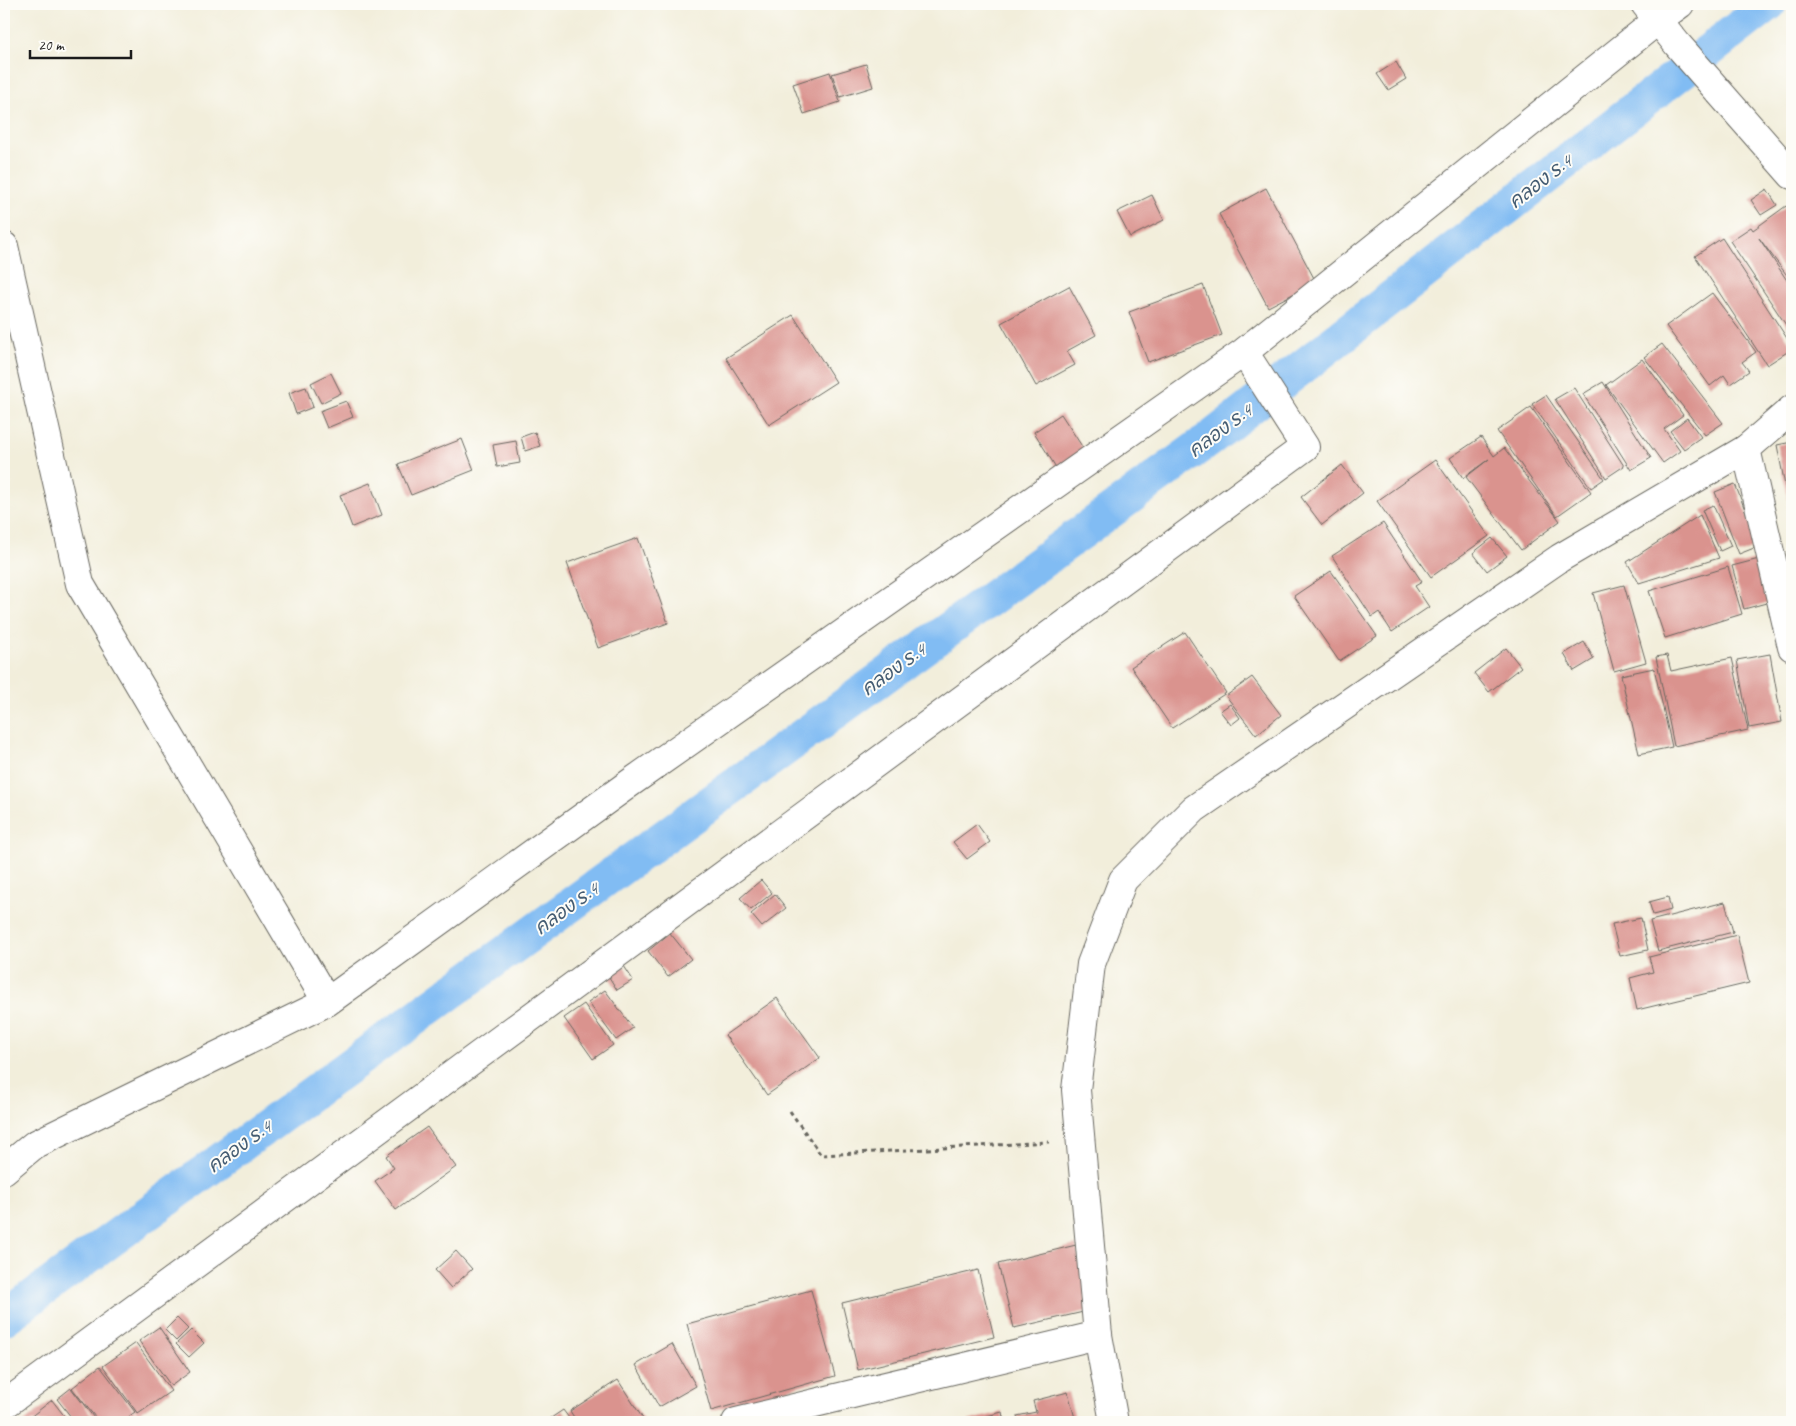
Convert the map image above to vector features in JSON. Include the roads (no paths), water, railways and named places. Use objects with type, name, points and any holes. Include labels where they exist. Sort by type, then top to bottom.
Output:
[{"type":"street","points":[[4,1170],[34,1145],[327,1002],[630,783],[1244,352],[1652,12],[1680,4]]},
{"type":"street","points":[[1652,12],[1677,44],[1792,175]]},
{"type":"street","points":[[4,246],[80,584],[327,1002]]},
{"type":"street","points":[[4,1405],[1306,447],[1244,352]]},
{"type":"street","points":[[1114,1422],[1098,1335],[1076,1090],[1090,964],[1123,880],[1194,809],[1560,558],[1746,450],[1792,409]]},
{"type":"street","points":[[1746,450],[1792,647]]},
{"type":"street","points":[[736,1422],[1098,1335]]},
{"type":"waterway","name":"คลอง ร.4","points":[[4,1318],[1211,438],[1769,4]]}]
